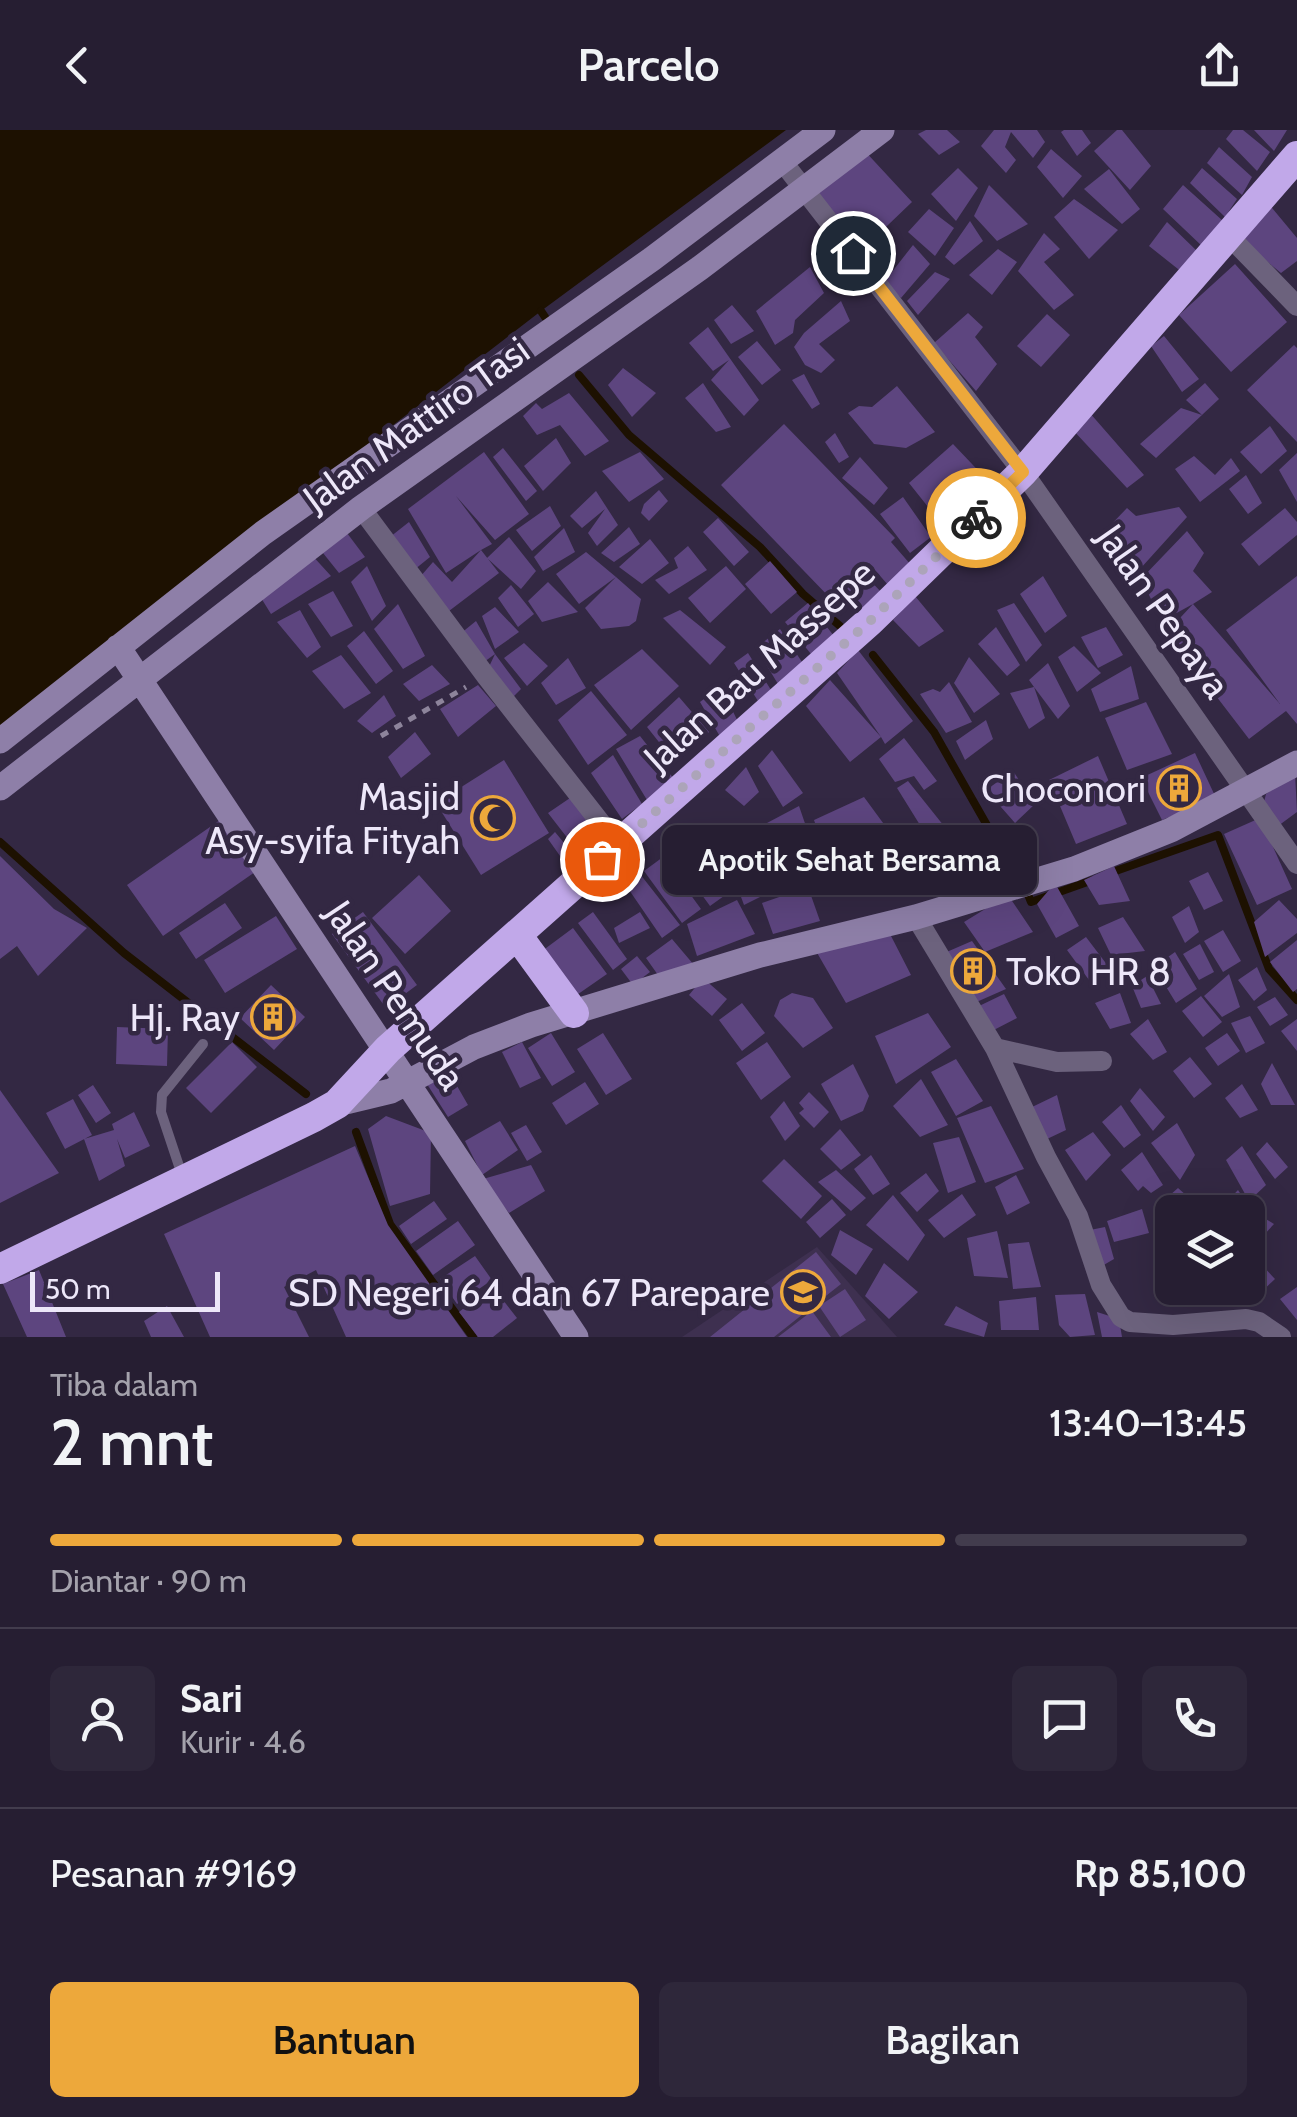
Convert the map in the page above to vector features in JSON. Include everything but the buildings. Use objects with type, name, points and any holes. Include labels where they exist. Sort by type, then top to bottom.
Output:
[{"type":"highway","name":"Jalan Bau Massepe","points":[[0,1269],[337,1104],[388,1050],[870,621],[1023,472],[1297,156]]},
{"type":"highway","points":[[517,934],[574,1012]]},
{"type":"main road","name":"Jalan Mattiro Tasi","points":[[0,741],[264,533],[652,260],[823,130]]},
{"type":"main road","name":"Jalan Mattiro Tasi","points":[[0,788],[361,508],[882,130]]},
{"type":"main road","name":"Jalan Pemuda","points":[[118,647],[576,1337]]},
{"type":"main road","points":[[337,1104],[410,1084],[500,1036],[574,1012],[760,955],[916,916],[1074,869],[1172,830],[1297,763]]},
{"type":"street","name":"Jalan Pepaya","points":[[782,161],[1023,472],[1297,864]]},
{"type":"street","points":[[1230,236],[1297,306]]},
{"type":"street","points":[[361,508],[618,845]]},
{"type":"street","points":[[916,916],[995,1048],[1078,1216],[1101,1285],[1121,1317],[1130,1322],[1173,1325],[1246,1319],[1259,1322],[1281,1337]]},
{"type":"street","points":[[995,1048],[1057,1062],[1102,1061]]},
{"type":"lane","points":[[183,1180],[161,1112],[162,1095],[203,1044]]},
{"type":"path","points":[[382,736],[486,676]]},
{"type":"shaded area","points":[[0,130],[786,130],[541,311],[0,728]]},
{"type":"shaded area","name":"SD Negeri 64 dan 67 Parepare","points":[[817,1247],[897,1337],[682,1337]]},
{"type":"waterway","points":[[541,311],[545,317]]},
{"type":"waterway","points":[[579,375],[629,435],[760,547],[803,594],[840,626]]},
{"type":"waterway","points":[[873,655],[934,732],[1013,871]]},
{"type":"waterway","points":[[1110,873],[1218,835],[1269,969],[1297,1000]]},
{"type":"waterway","points":[[0,842],[124,953],[306,1094]]},
{"type":"waterway","points":[[1029,897],[1031,902],[1093,880]]},
{"type":"waterway","points":[[356,1132],[390,1224],[473,1337]]},
{"type":"way so far","points":[[602,859],[870,621],[976,518]]},
{"type":"place","name":"Choconori","points":[[1179,788]]},
{"type":"place","name":"Masjid Asy-syifa Fityah","points":[[493,818]]},
{"type":"place","name":"Apotik Sehat Bersama","points":[[602,859]]},
{"type":"place","name":"Toko HR 8","points":[[973,971]]},
{"type":"place","name":"Hj. Ray","points":[[273,1017]]},
{"type":"place","name":"SD Negeri 64 dan 67 Parepare","points":[[803,1292]]},
{"type":"route","points":[[853,253],[1023,472],[976,518]]}]
